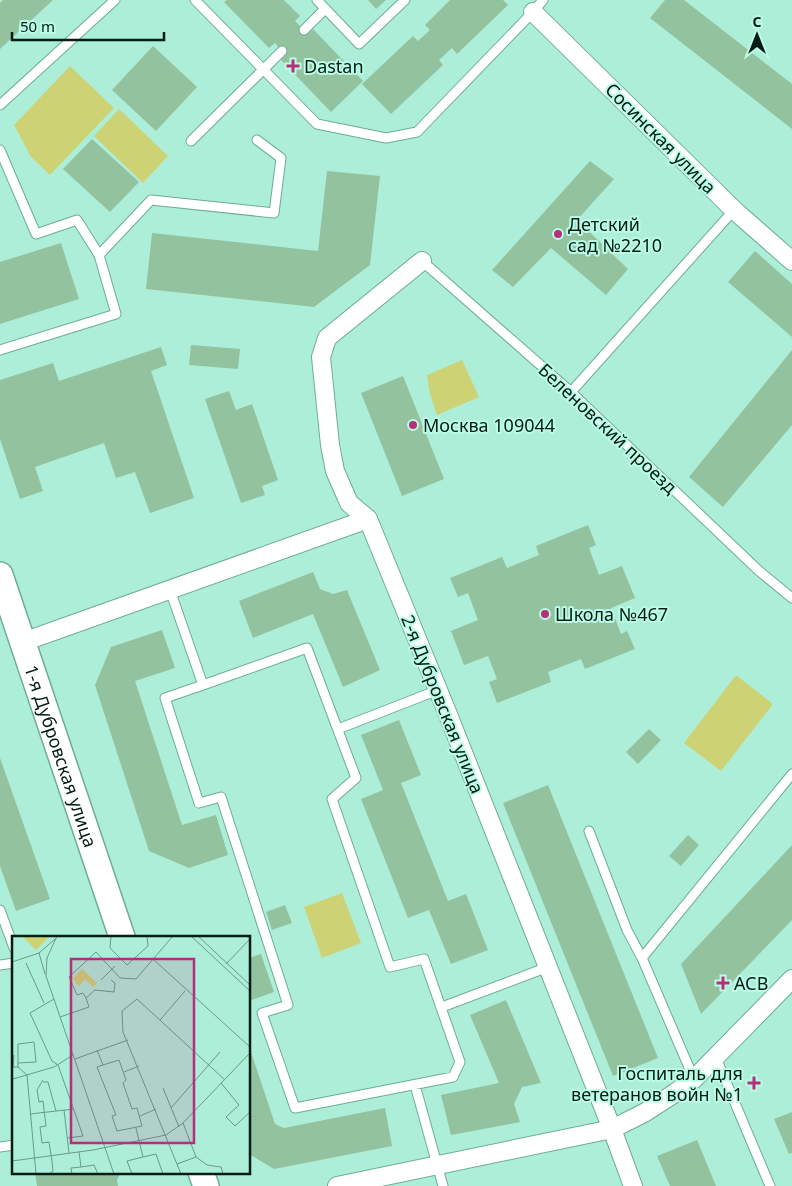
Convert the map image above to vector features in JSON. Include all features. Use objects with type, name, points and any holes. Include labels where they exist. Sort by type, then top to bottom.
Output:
[{"type":"main road","name":"1-я Дубровская улица","points":[[0,574],[13,630],[122,936]]},
{"type":"main road","points":[[202,1174],[206,1186]]},
{"type":"street","name":"Сосинская улица","points":[[538,6],[734,210],[792,261]]},
{"type":"street","name":"2-я Дубровская улица","points":[[422,261],[326,338],[321,357],[334,471],[348,503],[368,519],[438,690],[633,1186]]},
{"type":"street","points":[[13,630],[170,590],[368,519]]},
{"type":"street","points":[[337,1186],[612,1129],[660,1103],[694,1079],[792,979]]},
{"type":"lane","points":[[0,105],[115,0]]},
{"type":"lane","points":[[195,0],[317,124],[386,138],[417,132],[538,6]]},
{"type":"lane","points":[[317,0],[359,44],[405,0]]},
{"type":"lane","points":[[304,30],[325,9]]},
{"type":"lane","points":[[191,141],[282,51]]},
{"type":"lane","points":[[99,254],[151,200],[274,214],[281,158],[257,140]]},
{"type":"lane","points":[[0,150],[36,234],[77,220],[99,254],[116,314],[0,350]]},
{"type":"lane","points":[[571,392],[734,210]]},
{"type":"lane","name":"Беленовский проезд","points":[[422,261],[571,392],[758,570],[792,598]]},
{"type":"lane","points":[[170,590],[203,685]]},
{"type":"lane","points":[[307,648],[338,729],[356,778],[332,799],[390,967],[424,959],[460,1062],[453,1078],[295,1108],[262,1013],[288,1005],[221,797],[199,803],[164,698],[307,648]]},
{"type":"lane","points":[[338,729],[438,690]]},
{"type":"lane","points":[[642,958],[792,774]]},
{"type":"lane","points":[[588,830],[627,930],[642,958],[694,1079]]},
{"type":"lane","points":[[0,910],[12,943]]},
{"type":"lane","points":[[442,1007],[548,967]]},
{"type":"lane","points":[[716,1058],[770,1186]]},
{"type":"lane","points":[[415,1085],[443,1186]]},
{"type":"green space","points":[[70,66],[114,108],[50,175],[31,157],[14,125]]},
{"type":"green space","points":[[119,109],[168,156],[143,183],[94,136]]},
{"type":"green space","points":[[462,360],[479,397],[437,415],[430,394],[427,375]]},
{"type":"green space","points":[[736,675],[773,704],[721,771],[684,743]]},
{"type":"green space","points":[[342,893],[361,943],[322,958],[304,907]]},
{"type":"building","points":[[3,0],[53,0],[0,49],[0,3]]},
{"type":"building","points":[[227,0],[284,0],[300,16],[295,21],[308,34],[313,29],[363,81],[331,112],[281,60],[286,55],[275,43],[269,48],[224,2]]},
{"type":"building","points":[[368,0],[386,0],[376,9]]},
{"type":"building","points":[[450,0],[503,0],[508,5],[457,54],[452,48],[439,60],[443,65],[391,114],[362,84],[413,36],[418,41],[430,30],[425,25]]},
{"type":"building","points":[[665,0],[684,0],[792,84],[792,129],[650,18]]},
{"type":"building","points":[[153,46],[197,87],[156,131],[112,90]]},
{"type":"building","points":[[92,139],[139,182],[110,212],[63,169]]},
{"type":"building","name":"Детский сад №2210","points":[[590,161],[614,179],[577,220],[628,269],[606,295],[551,248],[513,287],[492,270]]},
{"type":"building","points":[[327,171],[380,176],[370,265],[314,307],[146,289],[152,233],[318,251]]},
{"type":"building","points":[[61,243],[79,299],[0,324],[0,262]]},
{"type":"building","points":[[755,251],[792,284],[792,337],[728,282]]},
{"type":"building","points":[[191,345],[240,349],[238,369],[189,365]]},
{"type":"building","points":[[161,347],[167,365],[151,371],[194,498],[150,513],[135,472],[116,478],[104,443],[35,467],[43,491],[20,499],[0,439],[0,380],[53,363],[59,381]]},
{"type":"building","points":[[792,350],[792,425],[723,507],[689,477]]},
{"type":"building","points":[[403,376],[444,479],[402,496],[361,393]]},
{"type":"building","points":[[229,391],[236,410],[252,404],[278,480],[262,486],[265,495],[241,503],[205,399]]},
{"type":"building","name":"Школа №467","points":[[588,525],[596,545],[589,548],[599,575],[622,566],[635,598],[611,608],[621,634],[627,631],[635,649],[585,669],[581,659],[548,672],[551,682],[497,703],[489,682],[497,679],[488,656],[464,665],[451,631],[478,620],[468,593],[458,597],[450,578],[502,557],[507,568],[539,555],[536,546]]},
{"type":"building","points":[[313,572],[320,589],[333,594],[347,590],[380,670],[343,687],[313,614],[253,638],[239,601]]},
{"type":"building","points":[[162,630],[175,668],[135,681],[182,825],[216,815],[228,855],[189,868],[149,851],[95,685],[111,647]]},
{"type":"building","points":[[399,720],[421,775],[401,783],[448,901],[466,894],[488,950],[451,964],[429,910],[408,918],[361,799],[383,790],[361,735]]},
{"type":"building","points":[[649,729],[661,740],[638,764],[626,752]]},
{"type":"building","points":[[0,758],[50,899],[16,911],[0,866]]},
{"type":"building","points":[[548,785],[658,1058],[613,1076],[503,803]]},
{"type":"building","points":[[688,835],[699,845],[681,866],[669,856]]},
{"type":"building","points":[[792,845],[792,920],[701,1014],[681,964]]},
{"type":"building","points":[[285,905],[292,923],[272,930],[266,912]]},
{"type":"building","points":[[261,954],[274,992],[250,1001],[250,958]]},
{"type":"building","points":[[506,1000],[541,1083],[522,1087],[514,1104],[520,1122],[451,1135],[441,1095],[499,1083],[470,1015]]},
{"type":"building","points":[[250,1049],[275,1124],[284,1128],[385,1108],[392,1146],[274,1169],[250,1155]]},
{"type":"building","points":[[792,1112],[792,1153],[789,1154],[774,1119]]},
{"type":"building","points":[[697,1140],[716,1186],[670,1186],[657,1156]]},
{"type":"building","points":[[35,1174],[120,1174],[117,1180],[118,1186],[37,1186]]},
{"type":"place","name":"Dastan","points":[[293,66]]},
{"type":"place","name":"Детский сад №2210","points":[[558,234]]},
{"type":"place","name":"Москва 109044","points":[[413,425]]},
{"type":"place","name":"Школа №467","points":[[545,614]]},
{"type":"place","name":"АСВ","points":[[723,983]]},
{"type":"place","name":"Госпиталь для ветеранов войн №1","points":[[754,1083]]}]
